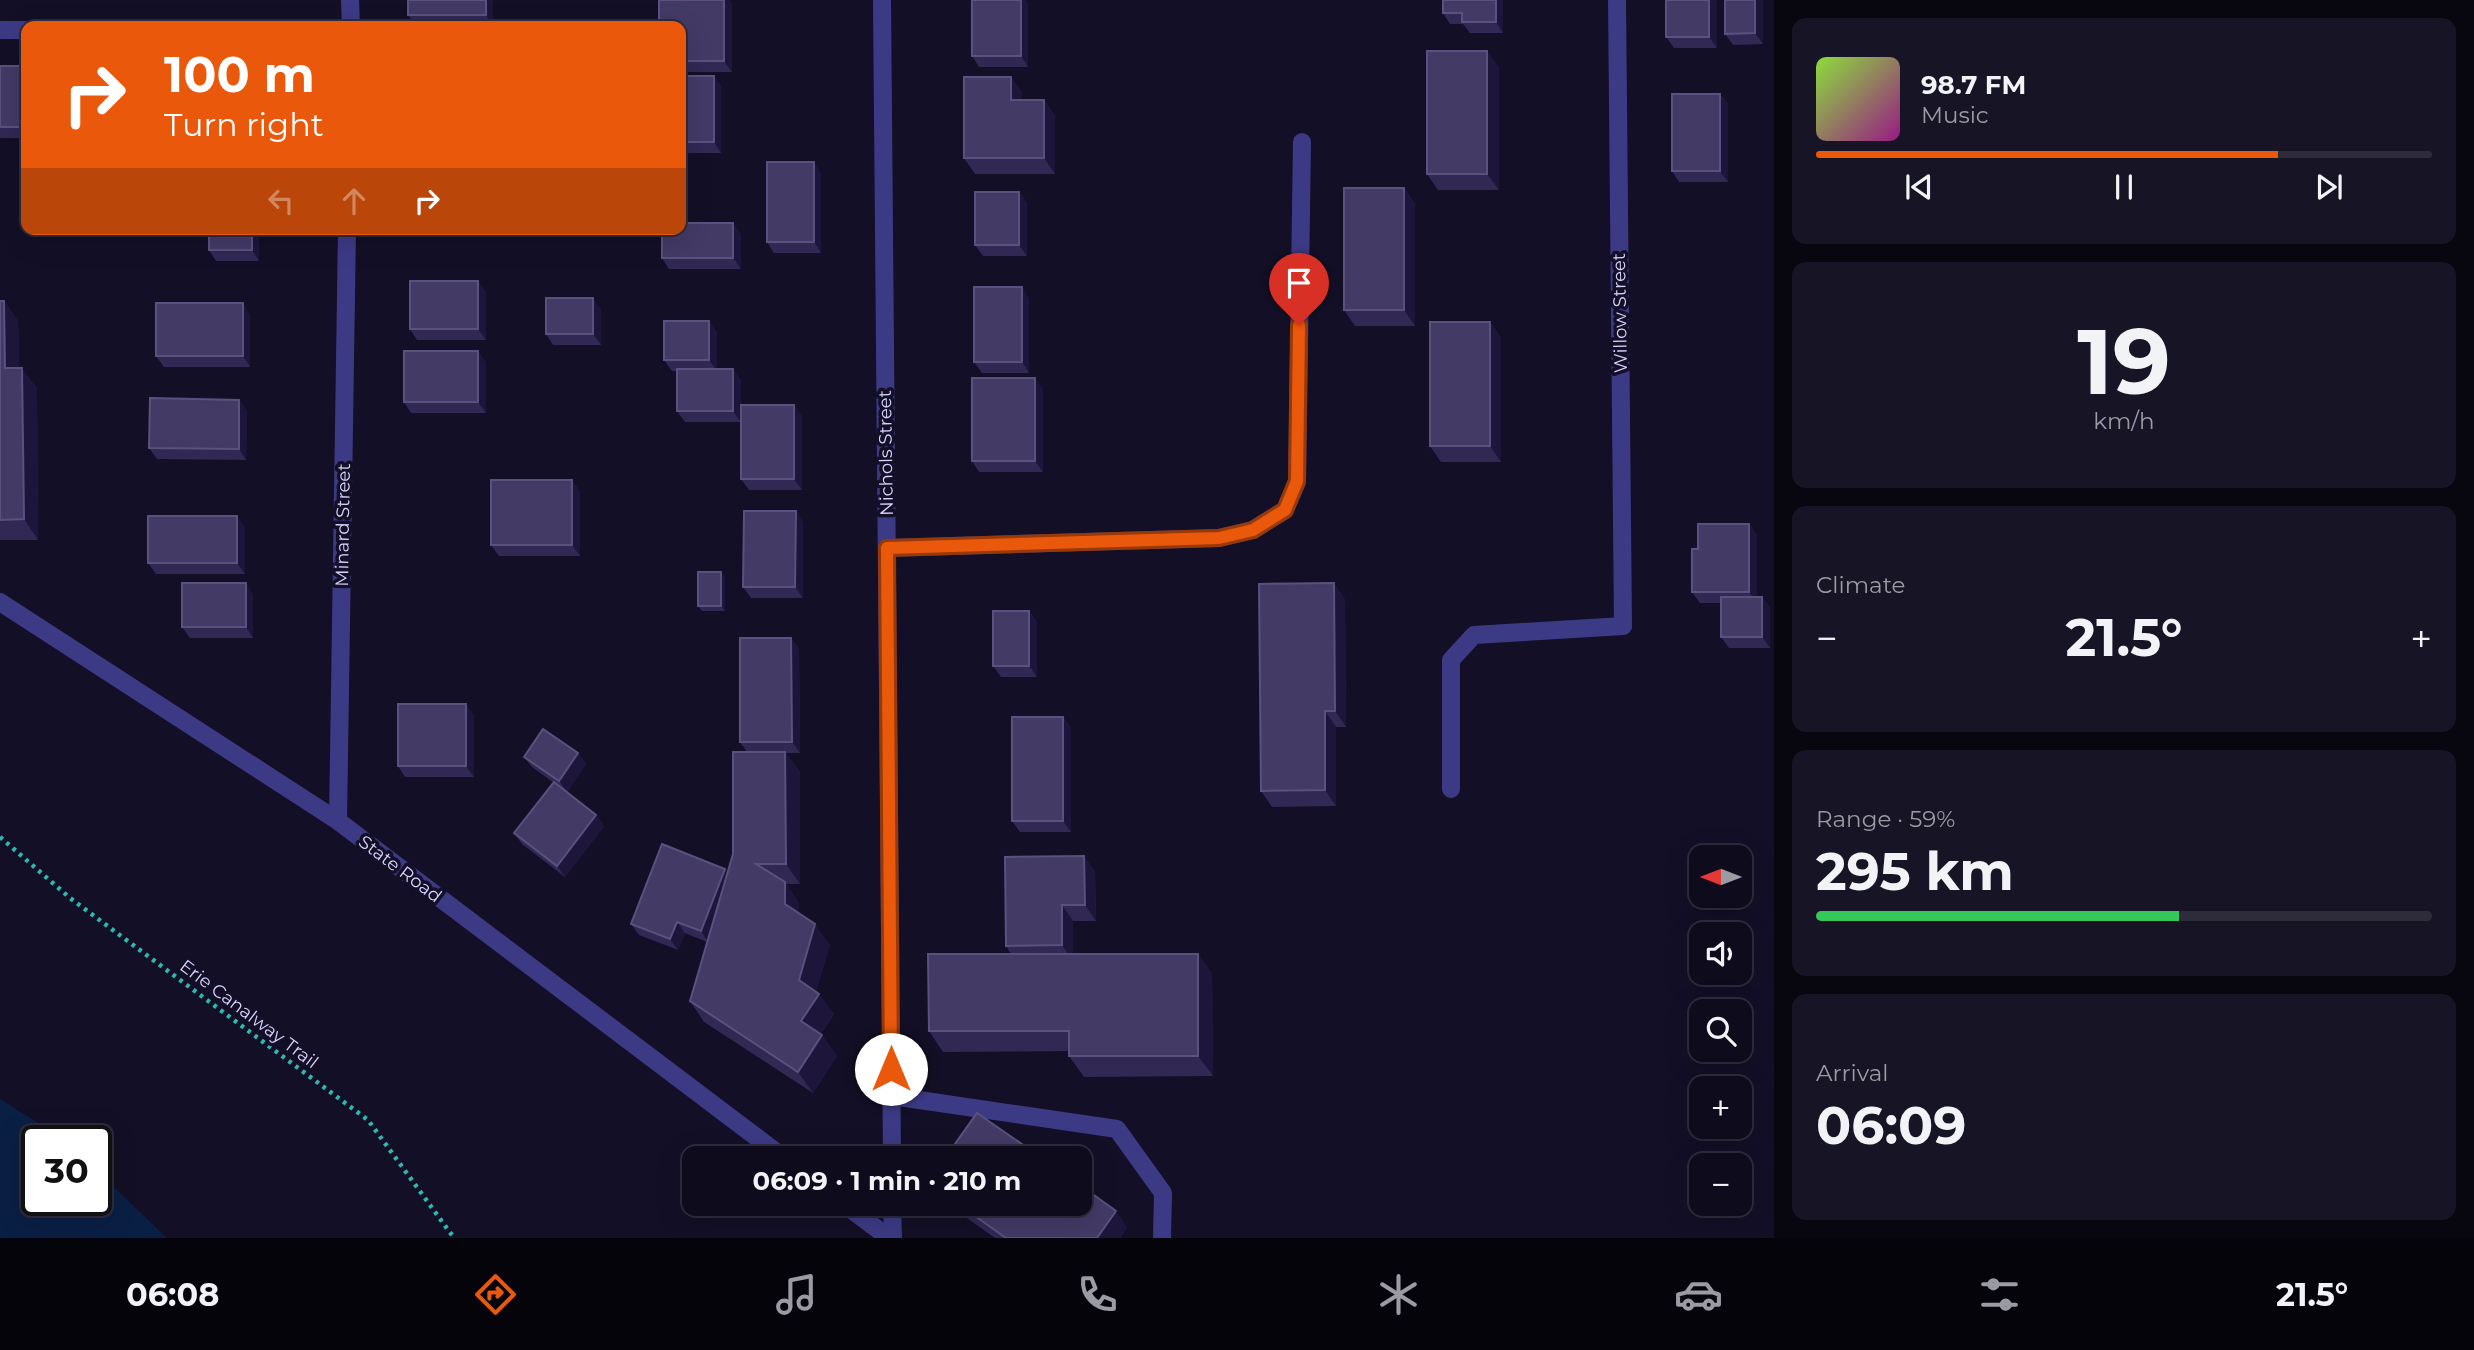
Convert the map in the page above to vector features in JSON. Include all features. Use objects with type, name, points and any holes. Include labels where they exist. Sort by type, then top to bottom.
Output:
[{"type":"street","points":[[350,0],[351,21]]},
{"type":"street","name":"Nichols Street","points":[[882,0],[892,1146]]},
{"type":"street","name":"Willow Street","points":[[1451,789],[1451,660],[1474,635],[1623,626],[1617,0]]},
{"type":"street","points":[[0,30],[21,30]]},
{"type":"street","points":[[887,548],[1219,538],[1253,530],[1285,510],[1297,481],[1302,142]]},
{"type":"street","name":"Minard Street","points":[[338,821],[347,235]]},
{"type":"street","name":"State Road","points":[[0,601],[338,821],[768,1146]]},
{"type":"street","points":[[892,1096],[1117,1129],[1163,1193],[1162,1238]]},
{"type":"street","points":[[861,1216],[891,1238]]},
{"type":"street","points":[[891,1238],[892,1216]]},
{"type":"path","name":"Erie Canalway Trail","points":[[0,837],[70,898],[368,1120],[454,1238]]},
{"type":"water","points":[[0,1099],[41,1125],[21,1125],[21,1216],[112,1216],[112,1185],[167,1238],[0,1238]]},
{"type":"building","points":[[408,0],[486,0],[486,15],[408,15]]},
{"type":"building","points":[[659,0],[724,0],[724,61],[686,61],[686,21],[659,21]]},
{"type":"building","points":[[972,0],[1021,0],[1021,56],[972,56]]},
{"type":"building","points":[[1443,0],[1496,0],[1496,22],[1462,22],[1462,13],[1443,13]]},
{"type":"building","points":[[1666,0],[1709,0],[1709,37],[1666,37]]},
{"type":"building","points":[[1725,0],[1755,0],[1755,33],[1725,34]]},
{"type":"building","points":[[1427,51],[1487,51],[1487,174],[1427,174]]},
{"type":"building","points":[[0,66],[21,66],[21,127],[0,127]]},
{"type":"building","points":[[686,76],[714,76],[714,142],[686,142]]},
{"type":"building","points":[[964,77],[1011,77],[1011,100],[1044,100],[1044,158],[964,158]]},
{"type":"building","points":[[1672,94],[1720,94],[1720,171],[1672,171]]},
{"type":"building","points":[[767,162],[814,162],[814,242],[767,242]]},
{"type":"building","points":[[1344,188],[1404,188],[1404,310],[1344,310]]},
{"type":"building","points":[[975,192],[1019,192],[1019,245],[975,245]]},
{"type":"building","points":[[686,223],[733,223],[733,258],[662,258],[662,235],[686,235]]},
{"type":"building","points":[[209,235],[252,235],[252,250],[209,250]]},
{"type":"building","points":[[410,281],[478,281],[478,329],[410,329]]},
{"type":"building","points":[[974,287],[1022,287],[1022,362],[974,362]]},
{"type":"building","points":[[546,298],[593,298],[593,334],[546,334]]},
{"type":"building","points":[[0,301],[4,301],[5,368],[22,368],[24,519],[0,520]]},
{"type":"building","points":[[156,303],[243,303],[243,356],[156,356]]},
{"type":"building","points":[[664,321],[709,321],[709,360],[664,360]]},
{"type":"building","points":[[1430,322],[1490,322],[1490,446],[1430,446]]},
{"type":"building","points":[[404,351],[478,351],[478,402],[404,402]]},
{"type":"building","points":[[677,369],[733,369],[733,411],[677,411]]},
{"type":"building","points":[[972,378],[1035,378],[1035,461],[972,461]]},
{"type":"building","points":[[150,398],[239,400],[239,449],[149,448]]},
{"type":"building","points":[[741,405],[794,405],[794,479],[741,479]]},
{"type":"building","points":[[491,480],[572,480],[572,545],[491,545]]},
{"type":"building","points":[[744,511],[796,511],[795,587],[743,587]]},
{"type":"building","points":[[148,516],[237,516],[237,563],[148,563]]},
{"type":"building","points":[[1698,524],[1749,524],[1749,592],[1692,592],[1692,549],[1698,549]]},
{"type":"building","points":[[698,572],[721,572],[721,606],[698,606]]},
{"type":"building","points":[[182,583],[246,583],[246,627],[182,627]]},
{"type":"building","points":[[1334,583],[1335,711],[1325,711],[1325,790],[1261,791],[1259,584]]},
{"type":"building","points":[[1721,597],[1762,597],[1762,637],[1721,637]]},
{"type":"building","points":[[993,611],[1029,611],[1029,666],[993,666]]},
{"type":"building","points":[[740,638],[791,638],[792,742],[740,742]]},
{"type":"building","points":[[398,704],[466,704],[466,766],[398,766]]},
{"type":"building","points":[[1012,717],[1063,717],[1063,821],[1012,821]]},
{"type":"building","points":[[543,729],[578,753],[559,781],[524,757]]},
{"type":"building","points":[[733,752],[785,752],[786,864],[756,864],[785,882],[785,904],[815,924],[799,980],[819,994],[801,1021],[822,1035],[798,1072],[690,1001],[733,854]]},
{"type":"building","points":[[554,782],[596,815],[557,866],[514,833]]},
{"type":"building","points":[[662,844],[725,869],[701,931],[677,922],[670,939],[631,924]]},
{"type":"building","points":[[1084,856],[1085,905],[1062,905],[1062,945],[1006,946],[1005,857]]},
{"type":"building","points":[[928,954],[1198,954],[1198,1056],[1069,1056],[1069,1031],[929,1031]]},
{"type":"building","points":[[977,1113],[1025,1146],[954,1146]]},
{"type":"building","points":[[1092,1194],[1116,1211],[1097,1238],[1006,1238],[975,1216],[1092,1216]]},
{"type":"route","points":[[891,1069],[887,548],[1219,538],[1253,530],[1285,510],[1297,481],[1299,325]]}]
